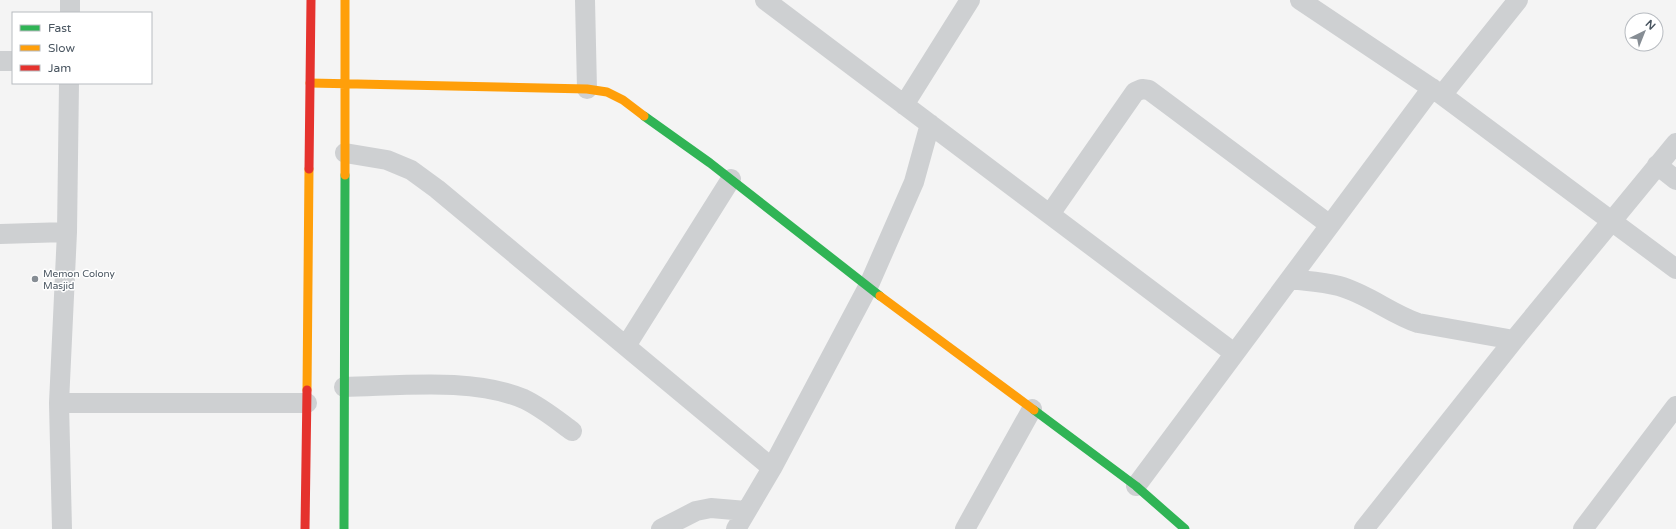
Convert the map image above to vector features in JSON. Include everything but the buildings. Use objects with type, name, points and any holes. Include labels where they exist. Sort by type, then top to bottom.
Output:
[{"type":"main road","points":[[306,529],[311,0]]},
{"type":"main road","points":[[344,529],[346,0]]},
{"type":"main road","points":[[310,82],[587,89],[607,92],[623,100],[731,179],[868,287],[1136,486],[1185,529]]},
{"type":"street","points":[[70,0],[70,12]]},
{"type":"street","points":[[585,0],[587,89]]},
{"type":"street","points":[[765,0],[1234,353]]},
{"type":"street","points":[[904,105],[970,0]]},
{"type":"street","points":[[1300,0],[1437,92],[1676,270]]},
{"type":"street","points":[[1136,486],[1330,225],[1437,92],[1518,0]]},
{"type":"street","points":[[0,61],[12,61]]},
{"type":"street","points":[[62,529],[59,403],[67,232],[69,84]]},
{"type":"street","points":[[1050,214],[1135,92],[1142,89],[1149,90],[1330,225]]},
{"type":"street","points":[[736,529],[772,468],[868,287],[914,182],[930,124]]},
{"type":"street","points":[[1364,529],[1514,340],[1676,143]]},
{"type":"street","points":[[345,153],[387,160],[410,170],[437,188],[772,468]]},
{"type":"street","points":[[1657,165],[1676,180]]},
{"type":"street","points":[[626,346],[731,179]]},
{"type":"street","points":[[0,234],[67,232]]},
{"type":"street","points":[[1290,279],[1340,286],[1418,323],[1514,340]]},
{"type":"street","points":[[344,387],[454,384],[486,388],[524,399],[548,414],[572,432]]},
{"type":"street","points":[[59,403],[307,403]]},
{"type":"street","points":[[965,529],[1032,409]]},
{"type":"street","points":[[1583,529],[1673,415]]},
{"type":"street","points":[[661,529],[696,511],[711,508],[746,511]]},
{"type":"traffic: fast","points":[[644,116],[710,163],[880,296]]},
{"type":"traffic: fast","points":[[344,529],[345,175]]},
{"type":"traffic: fast","points":[[1034,410],[1136,486],[1185,529]]},
{"type":"traffic: slow","points":[[345,0],[345,175]]},
{"type":"traffic: slow","points":[[310,83],[587,89],[607,92],[623,100],[644,116]]},
{"type":"traffic: slow","points":[[307,390],[309,169]]},
{"type":"traffic: slow","points":[[880,296],[1034,410]]},
{"type":"traffic: jam","points":[[309,169],[311,0]]},
{"type":"traffic: jam","points":[[305,529],[307,390]]},
{"type":"place","name":"Memon Colony Masjid","points":[[35,279]]}]
